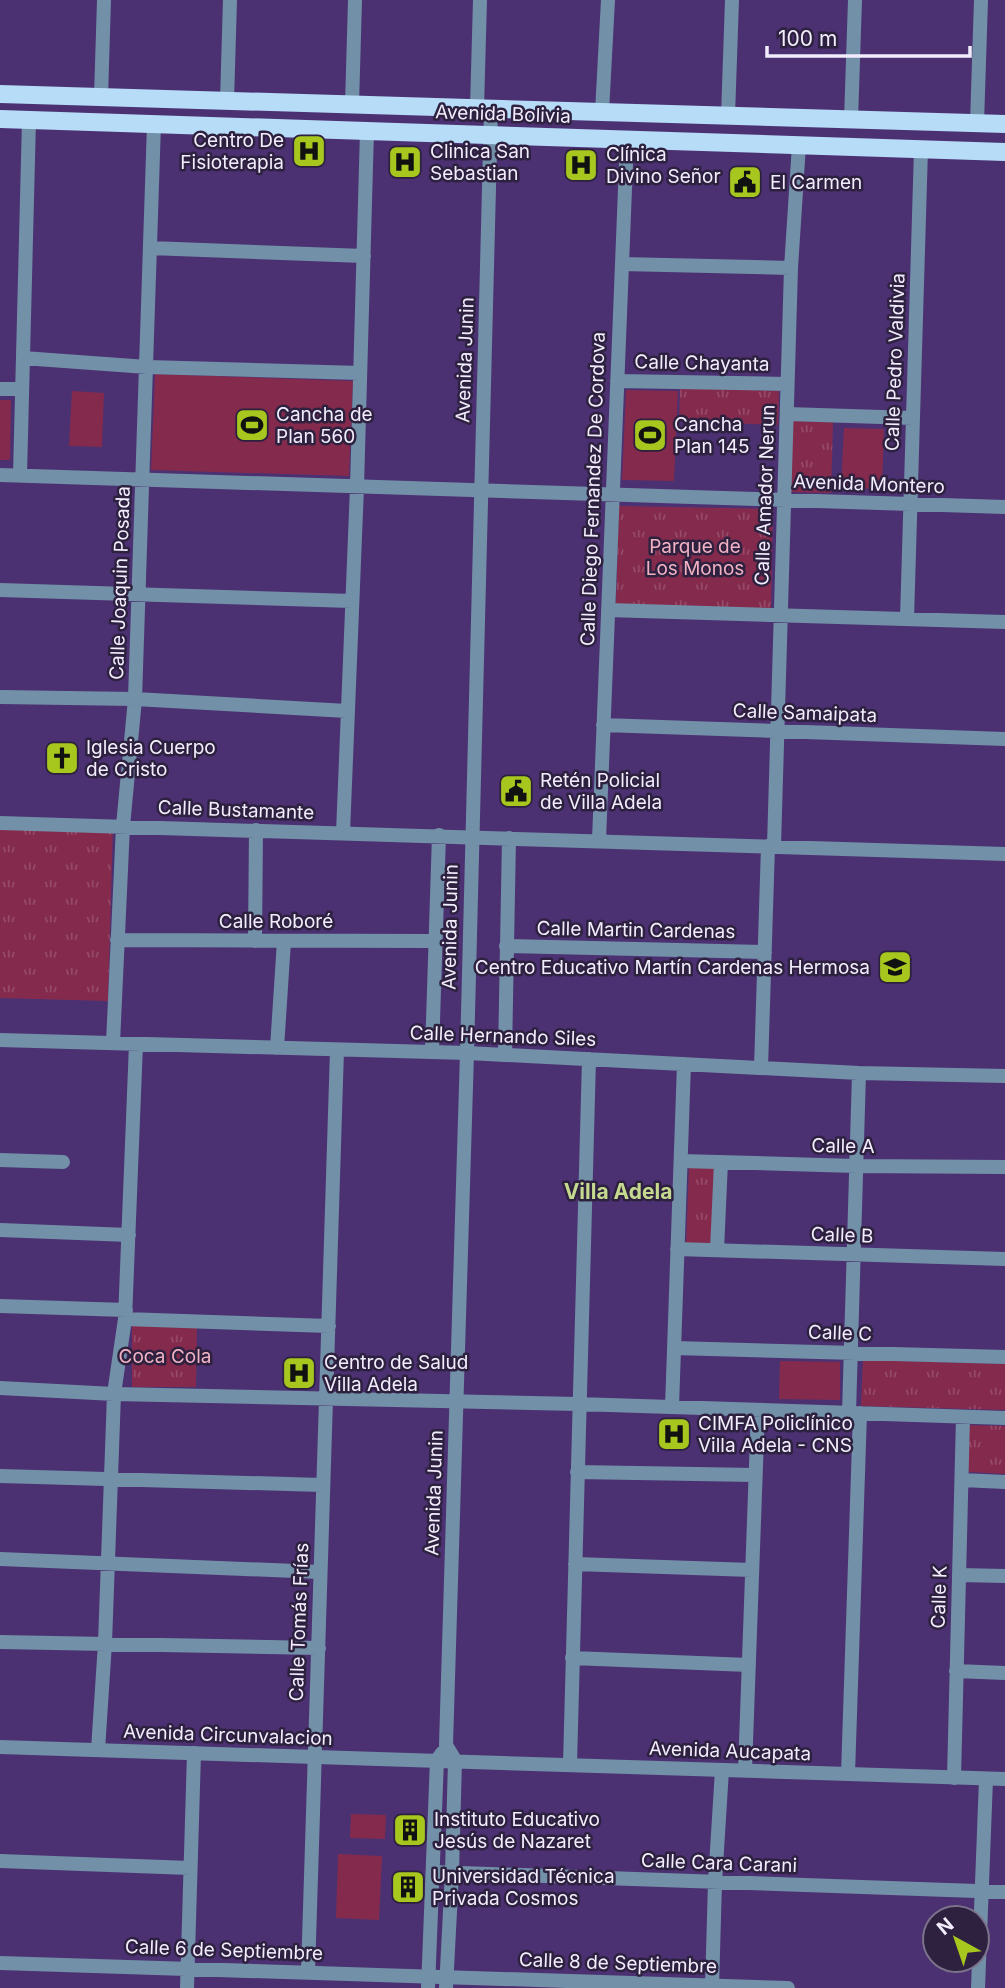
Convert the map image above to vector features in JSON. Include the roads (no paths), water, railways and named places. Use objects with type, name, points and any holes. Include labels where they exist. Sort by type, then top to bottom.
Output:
[{"type":"main road","name":"Avenida Bolivia","points":[[0,94],[1005,124]]},
{"type":"main road","name":"Avenida Bolivia","points":[[0,119],[1005,152]]},
{"type":"street","points":[[101,97],[104,0]]},
{"type":"street","points":[[227,101],[230,0]]},
{"type":"street","points":[[352,105],[355,0]]},
{"type":"street","name":"Avenida Junin","points":[[428,1982],[437,1760],[446,1745],[467,1053],[491,135],[484,109],[480,0]]},
{"type":"street","points":[[602,112],[608,0]]},
{"type":"street","points":[[728,116],[732,0]]},
{"type":"street","points":[[851,120],[855,0]]},
{"type":"street","points":[[977,123],[981,0]]},
{"type":"street","points":[[20,475],[29,120]]},
{"type":"street","name":"Calle Joaquin Posada","points":[[113,1044],[123,826],[135,699],[154,124]]},
{"type":"street","points":[[342,833],[358,487],[367,131]]},
{"type":"street","name":"Calle Diego Fernandez De Cordova","points":[[598,840],[626,139]]},
{"type":"street","name":"Calle Amador Nerun","points":[[761,1068],[778,731],[791,268],[799,145]]},
{"type":"street","name":"Calle Pedro Valdivia","points":[[907,619],[921,149]]},
{"type":"street","points":[[150,248],[364,256]]},
{"type":"street","points":[[621,264],[791,268]]},
{"type":"street","points":[[23,358],[147,366],[360,373]]},
{"type":"street","name":"Calle Chayanta","points":[[617,381],[787,384]]},
{"type":"street","points":[[0,388],[22,389]]},
{"type":"street","points":[[787,414],[913,418]]},
{"type":"street","name":"Avenida Montero","points":[[0,475],[1005,507]]},
{"type":"street","points":[[0,590],[352,601]]},
{"type":"street","points":[[608,610],[1005,622]]},
{"type":"street","points":[[0,697],[135,699],[347,711]]},
{"type":"street","name":"Calle Samaipata","points":[[603,724],[1005,739]]},
{"type":"street","name":"Calle Bustamante","points":[[0,822],[1005,854]]},
{"type":"street","points":[[255,941],[256,830]]},
{"type":"street","name":"Avenida Junin","points":[[432,1052],[439,835]]},
{"type":"street","points":[[505,1055],[509,838]]},
{"type":"street","name":"Calle Roboré","points":[[117,940],[434,941]]},
{"type":"street","points":[[277,1048],[284,941]]},
{"type":"street","name":"Calle Martin Cardenas","points":[[506,946],[765,952]]},
{"type":"street","name":"Calle Hernando Siles","points":[[0,1040],[467,1053],[859,1073],[1005,1076]]},
{"type":"street","points":[[98,1750],[105,1643],[114,1394],[125,1315],[130,1236],[136,1044]]},
{"type":"street","name":"Calle Tomás Frías","points":[[308,1972],[337,1050]]},
{"type":"street","points":[[569,1764],[589,1059]]},
{"type":"street","points":[[672,1407],[684,1064]]},
{"type":"street","points":[[848,1774],[855,1413],[851,1353],[859,1073]]},
{"type":"street","points":[[0,1160],[63,1162]]},
{"type":"street","name":"Calle A","points":[[681,1161],[1005,1167]]},
{"type":"street","points":[[717,1251],[721,1162]]},
{"type":"street","points":[[0,1230],[130,1236]]},
{"type":"street","name":"Calle B","points":[[677,1249],[1005,1259]]},
{"type":"street","points":[[0,1306],[329,1325]]},
{"type":"street","name":"Calle C","points":[[674,1348],[1005,1357]]},
{"type":"street","points":[[0,1388],[114,1394],[578,1404],[1005,1418]]},
{"type":"street","points":[[745,1770],[758,1410]]},
{"type":"street","name":"Calle K","points":[[954,1777],[963,1417]]},
{"type":"street","points":[[577,1472],[755,1475]]},
{"type":"street","points":[[0,1476],[322,1485]]},
{"type":"street","points":[[962,1480],[1005,1482]]},
{"type":"street","points":[[0,1559],[320,1572]]},
{"type":"street","points":[[575,1564],[752,1570]]},
{"type":"street","points":[[959,1575],[1005,1576]]},
{"type":"street","points":[[0,1642],[319,1648]]},
{"type":"street","points":[[572,1658],[749,1665]]},
{"type":"street","points":[[956,1671],[1005,1673]]},
{"type":"street","name":"Avenida Junin","points":[[446,1745],[454,1760],[446,1982]]},
{"type":"street","name":"Avenida Circunvalacion","points":[[0,1747],[454,1760]]},
{"type":"street","points":[[187,1988],[194,1753]]},
{"type":"street","name":"Avenida Aucapata","points":[[454,1760],[1005,1779]]},
{"type":"street","points":[[712,1987],[722,1770]]},
{"type":"street","points":[[978,1988],[986,1779]]},
{"type":"street","points":[[0,1861],[190,1868]]},
{"type":"street","name":"Calle Cara Carani","points":[[433,1872],[1005,1892]]},
{"type":"street","name":"Calle 6 de Septiembre","points":[[0,1963],[308,1972],[446,1982]]},
{"type":"street","name":"Calle 8 de Septiembre","points":[[446,1982],[788,1988]]},
{"type":"place","name":"Centro De Fisioterapia","points":[[309,151]]},
{"type":"place","name":"Clinica San Sebastian","points":[[405,162]]},
{"type":"place","name":"Clínica Divino Señor","points":[[581,165]]},
{"type":"place","name":"El Carmen","points":[[745,182]]},
{"type":"place","name":"Cancha de Plan 560","points":[[252,425]]},
{"type":"place","name":"Cancha Plan 145","points":[[650,435]]},
{"type":"place","name":"Iglesia Cuerpo de Cristo","points":[[62,758]]},
{"type":"place","name":"Retén Policial de Villa Adela","points":[[516,791]]},
{"type":"place","name":"Centro Educativo Martín Cardenas Hermosa","points":[[895,967]]},
{"type":"place","name":"Centro de Salud Villa Adela","points":[[299,1373]]},
{"type":"place","name":"CIMFA Policlínico Villa Adela - CNS","points":[[674,1434]]},
{"type":"place","name":"Instituto Educativo Jesús de Nazaret","points":[[410,1830]]},
{"type":"place","name":"Universidad Técnica Privada Cosmos","points":[[408,1887]]},
{"type":"district","name":"Villa Adela","points":[[618,1191]]},
{"type":"park label","name":"Parque de Los Monos","points":[[695,557]]},
{"type":"park label","name":"Coca Cola","points":[[165,1356]]}]
